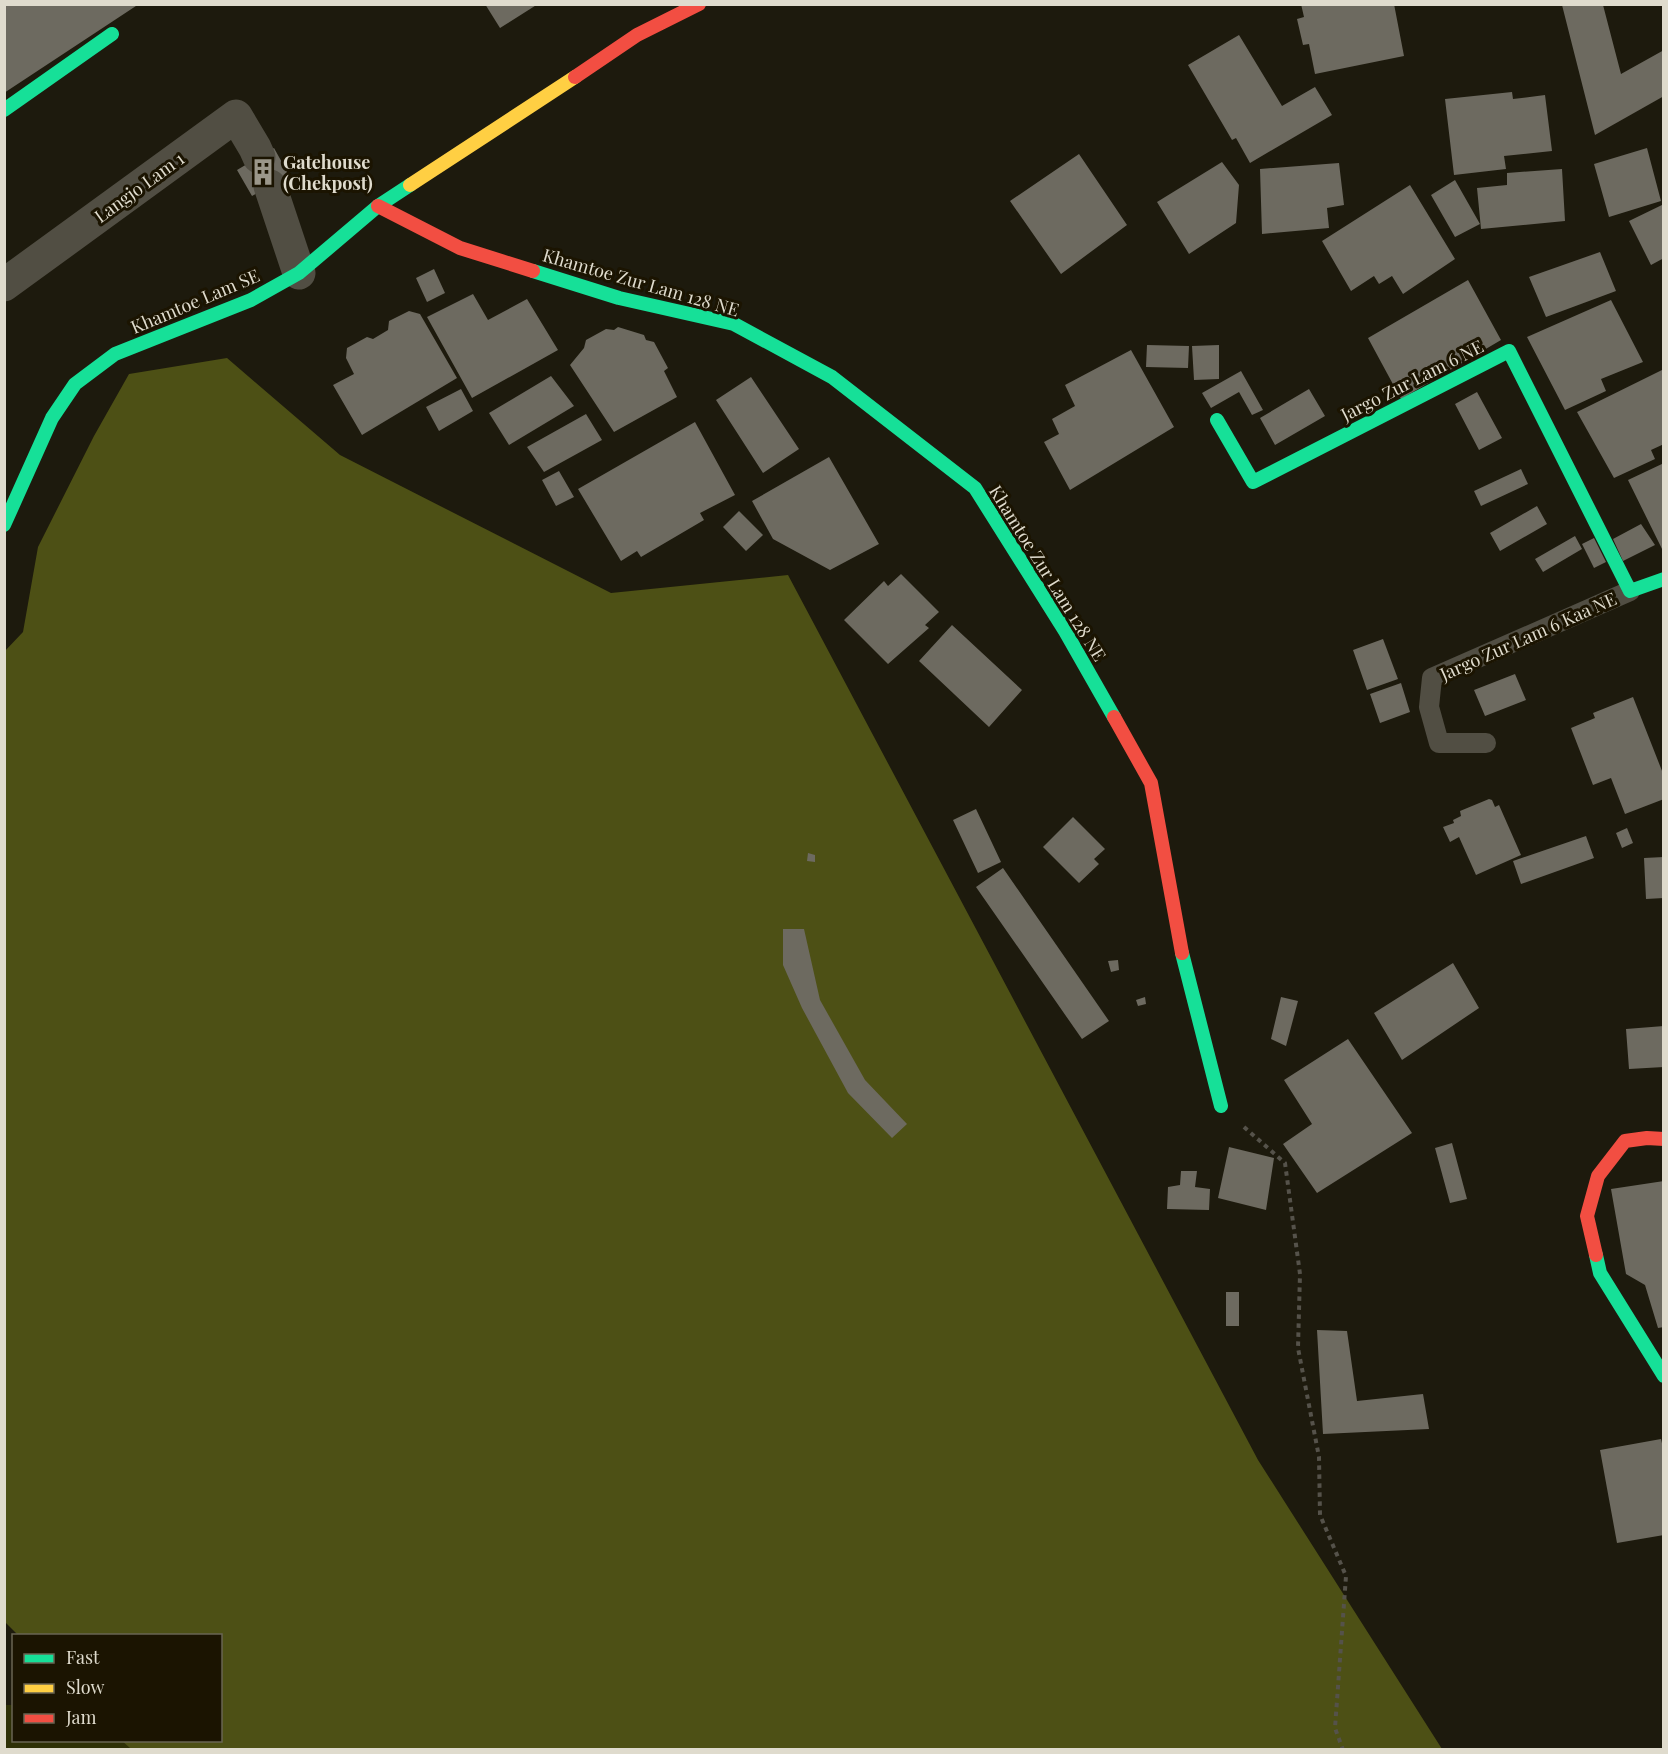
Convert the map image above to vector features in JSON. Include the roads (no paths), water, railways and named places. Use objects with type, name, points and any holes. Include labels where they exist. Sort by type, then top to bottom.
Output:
[{"type":"street","name":"Khamtoe Lam SE","points":[[4,525],[52,418],[75,384],[115,354],[251,300],[299,273],[378,206],[637,35],[699,4]]},
{"type":"street","points":[[4,110],[111,34]]},
{"type":"street","name":"Langjo Lam 1","points":[[4,285],[236,116],[255,148],[299,273]]},
{"type":"street","name":"Khamtoe Zur Lam 128 NE","points":[[378,206],[460,248],[619,298],[734,324],[832,377],[975,488],[1065,631],[1151,783],[1183,957],[1221,1106]]},
{"type":"street","name":"Jargo Zur Lam 6 NE","points":[[1217,420],[1253,482],[1509,351],[1630,591]]},
{"type":"street","points":[[1630,591],[1664,579]]},
{"type":"street","points":[[1664,1139],[1647,1138],[1625,1142],[1598,1176],[1587,1216],[1600,1273],[1664,1376]]},
{"type":"lane","name":"Jargo Zur Lam 6 Kaa NE","points":[[1486,743],[1439,743],[1429,707],[1431,678],[1630,591]]},
{"type":"place","name":"Gatehouse (Chekpost)","points":[[263,172]]}]
